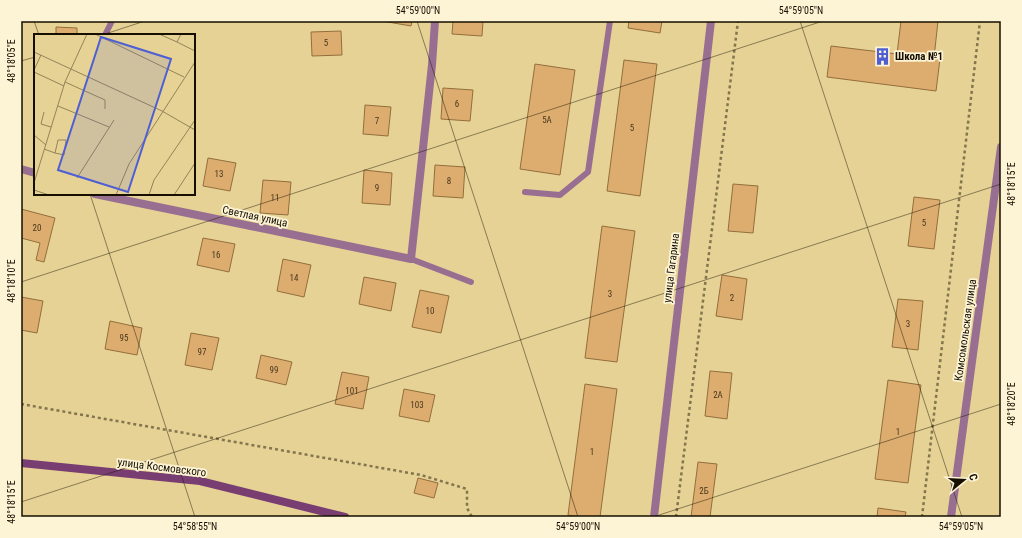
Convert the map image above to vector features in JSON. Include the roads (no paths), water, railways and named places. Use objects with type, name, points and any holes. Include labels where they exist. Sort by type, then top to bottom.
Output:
[{"type":"main road","name":"улица Космовского","points":[[21,463],[200,481],[345,517]]},
{"type":"street","points":[[411,259],[432,65],[435,21]]},
{"type":"street","name":"улица Гагарина","points":[[654,517],[711,21]]},
{"type":"street","name":"Комсомольская улица","points":[[951,517],[1001,147]]},
{"type":"street","points":[[21,168],[34,173]]},
{"type":"street","name":"Светлая улица","points":[[100,195],[411,259]]},
{"type":"lane","points":[[106,34],[112,21]]},
{"type":"lane","points":[[525,192],[560,195],[588,172],[610,21]]},
{"type":"lane","points":[[411,259],[471,282]]},
{"type":"place","name":"Школа №1","points":[[882,56]]}]
